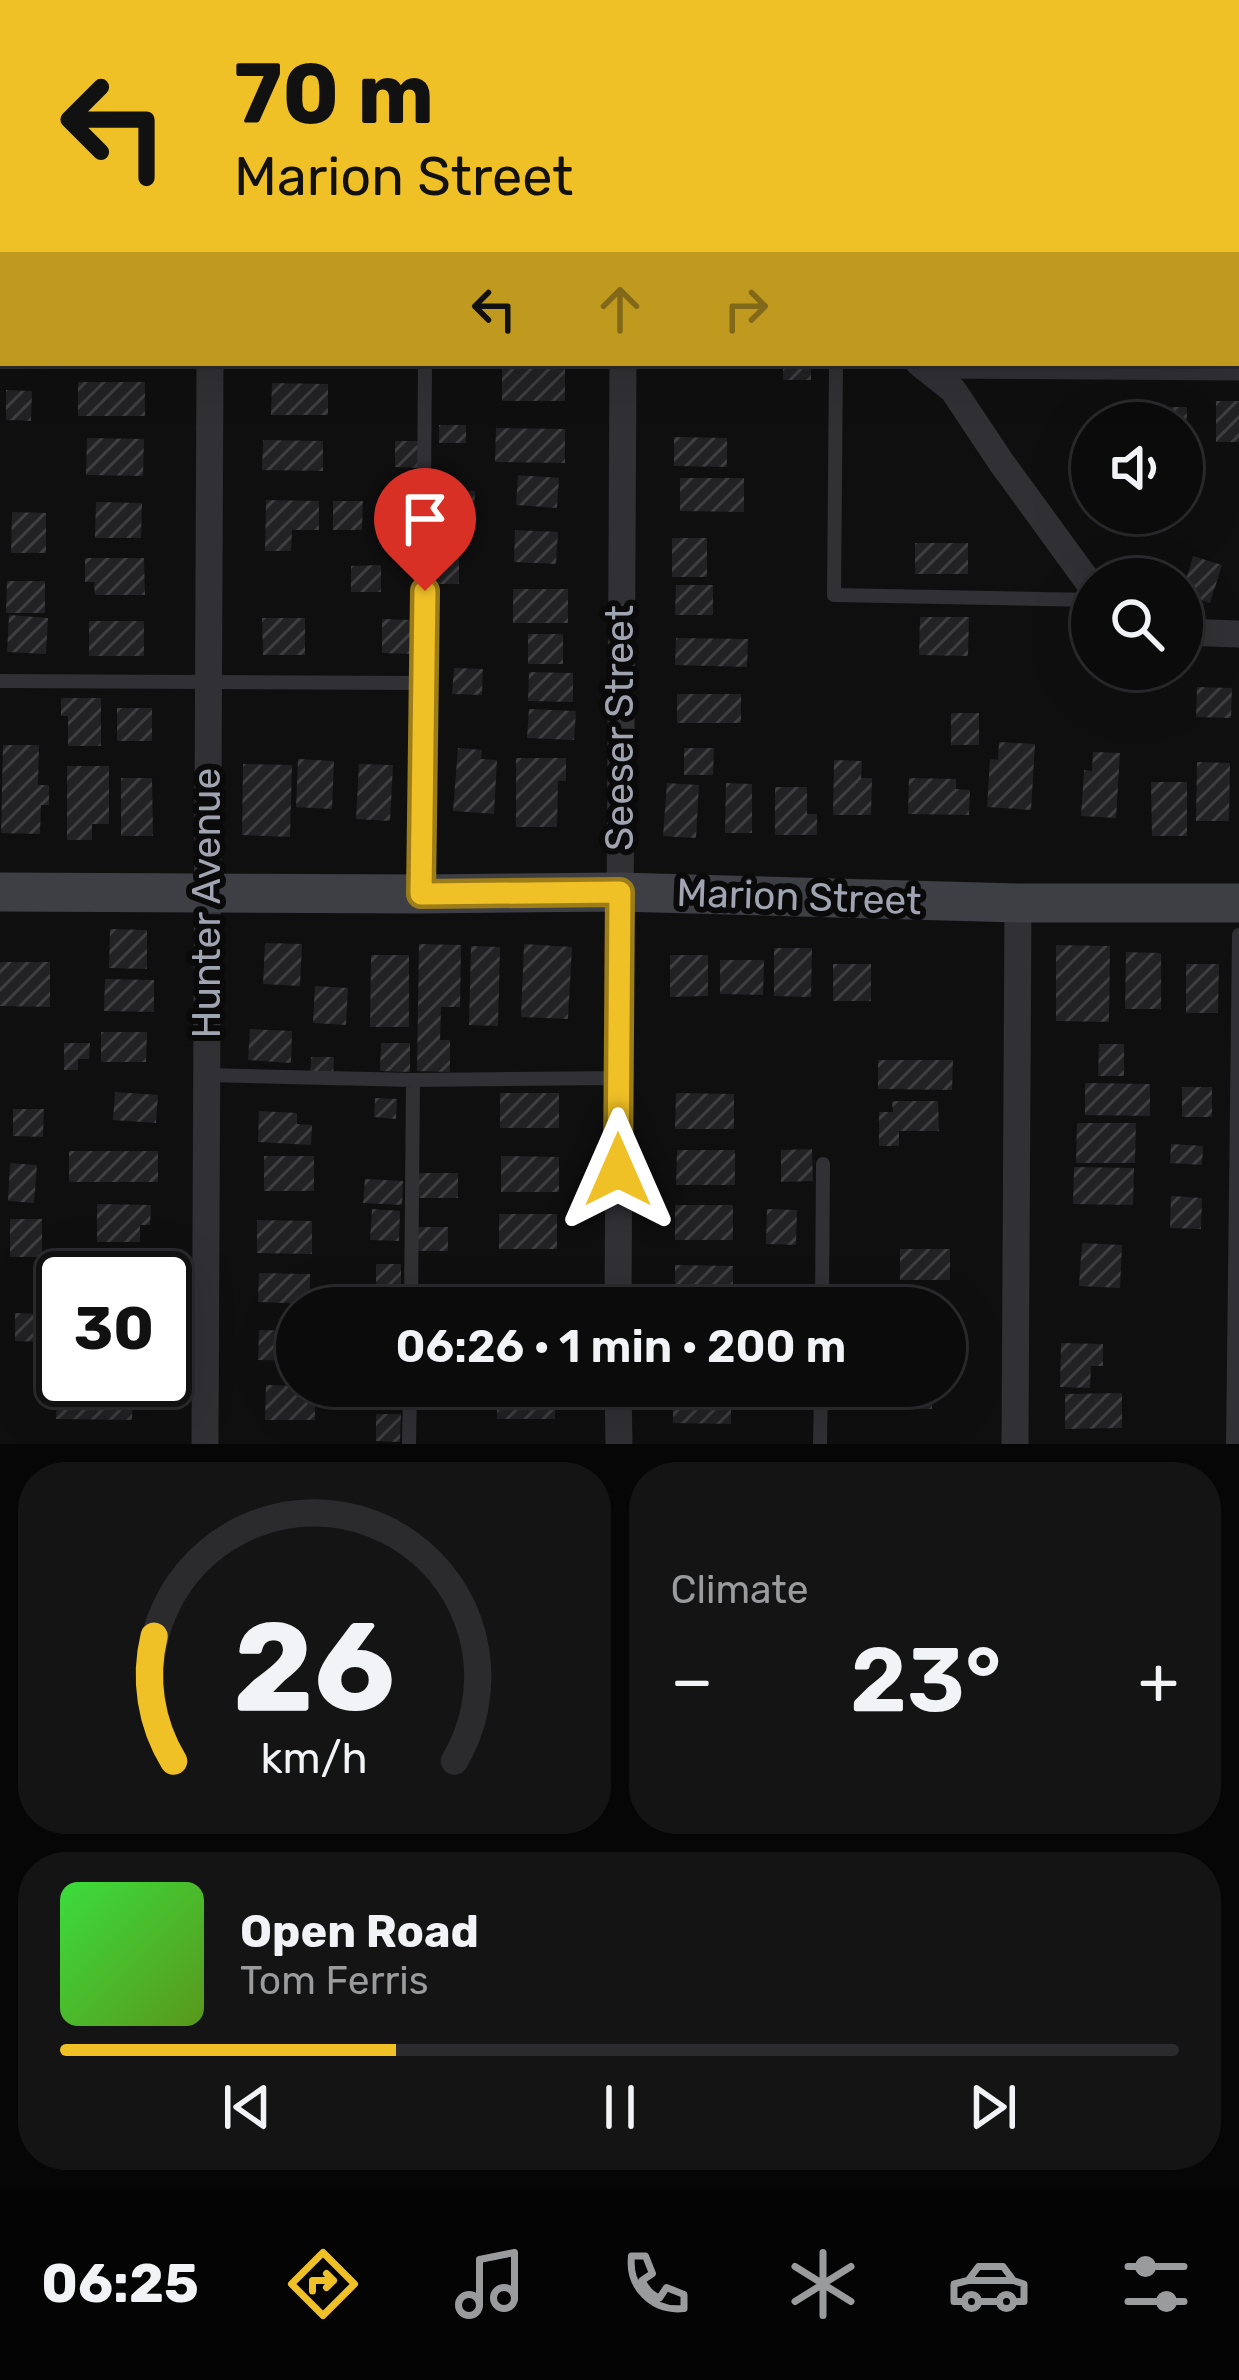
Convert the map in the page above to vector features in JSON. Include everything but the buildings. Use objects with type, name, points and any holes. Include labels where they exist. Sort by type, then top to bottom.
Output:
[{"type":"street","name":"Hunter Avenue","points":[[205,1444],[209,366]]},
{"type":"street","name":"Seeser Street","points":[[618,1287],[623,366]]},
{"type":"street","points":[[923,366],[953,390],[1071,558]]},
{"type":"street","points":[[1133,366],[1239,367]]},
{"type":"street","points":[[1203,633],[1239,634]]},
{"type":"street","name":"Marion Street","points":[[0,892],[620,892],[1018,903],[1239,903]]},
{"type":"street","points":[[1016,1444],[1018,903]]},
{"type":"street","points":[[619,1407],[619,1444]]},
{"type":"lane","points":[[421,894],[425,366]]},
{"type":"lane","points":[[836,366],[834,595],[1071,600]]},
{"type":"lane","points":[[0,681],[424,682]]},
{"type":"lane","points":[[1233,1444],[1239,935]]},
{"type":"lane","points":[[206,1075],[618,1078]]},
{"type":"lane","points":[[411,1287],[413,1080]]},
{"type":"lane","points":[[822,1287],[823,1164]]},
{"type":"lane","points":[[409,1444],[410,1407]]},
{"type":"lane","points":[[820,1444],[821,1407]]},
{"type":"route","points":[[425,591],[421,894],[620,892],[618,1170]]}]
